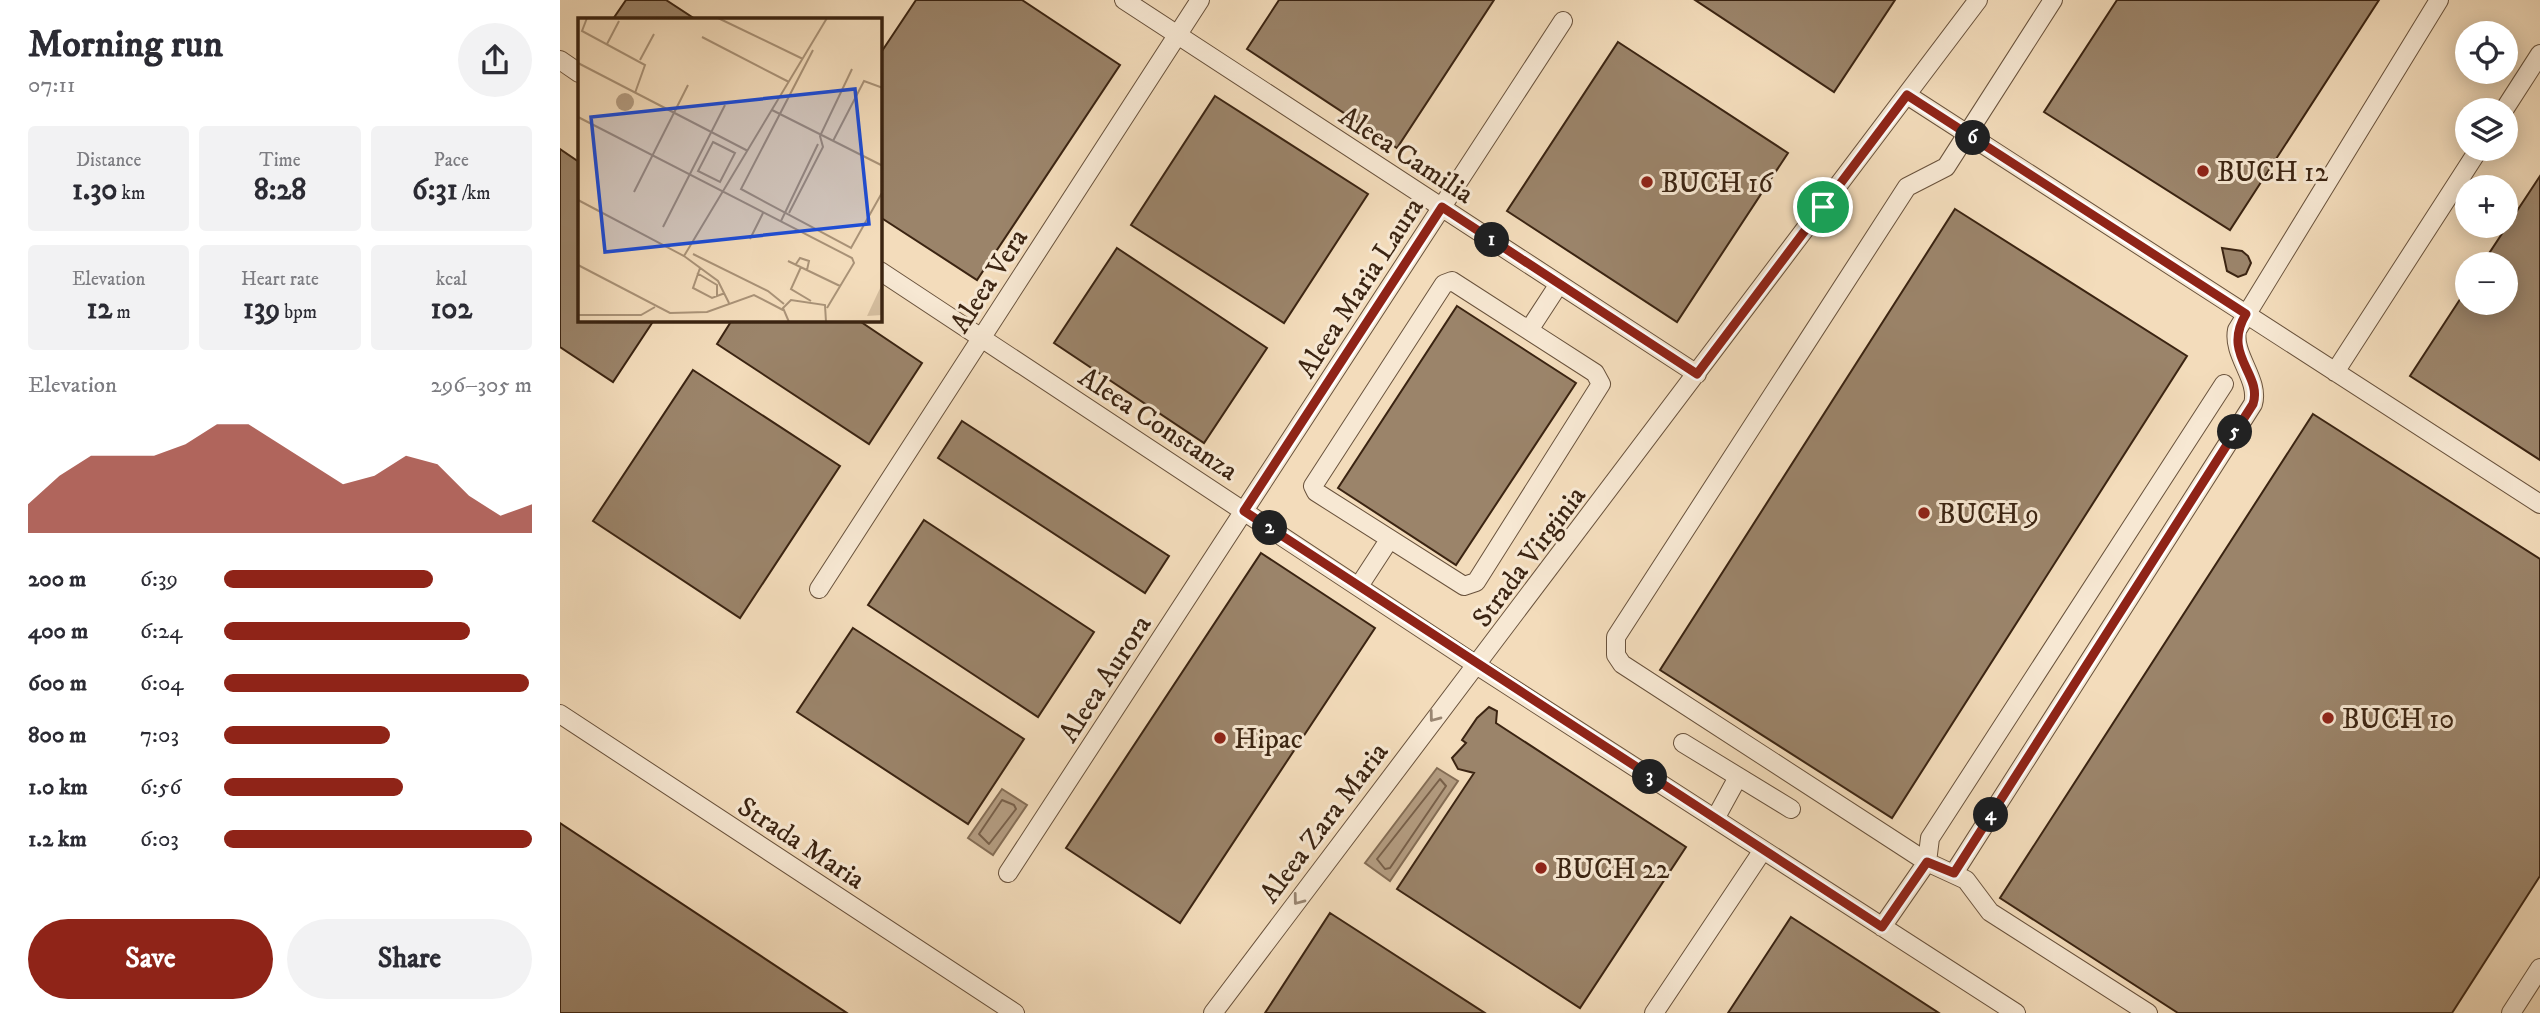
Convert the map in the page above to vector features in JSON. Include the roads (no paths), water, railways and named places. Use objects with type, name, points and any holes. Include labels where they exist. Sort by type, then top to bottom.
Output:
[{"type":"street","name":"Aleea Camilia","points":[[1124,0],[1697,374]]},
{"type":"street","name":"Aleea Vera","points":[[819,589],[1200,0]]},
{"type":"street","name":"Strada Virginia","points":[[1978,0],[1478,666],[2016,1013]]},
{"type":"street","points":[[2053,0],[1946,167],[1908,187],[1616,637],[1615,645],[1622,664],[1927,862],[1954,873],[1974,887],[1990,912],[2148,1013]]},
{"type":"street","points":[[1954,873],[2253,404],[2255,395],[2236,335],[2246,314],[2439,0]]},
{"type":"street","name":"Aleea Maria Laura","points":[[1244,511],[1563,21]]},
{"type":"street","points":[[2512,98],[2540,54]]},
{"type":"street","points":[[560,60],[578,72]]},
{"type":"street","points":[[1907,95],[2540,504]]},
{"type":"street","points":[[2336,372],[2471,161]]},
{"type":"street","name":"Aleea Constanza","points":[[882,272],[1478,666]]},
{"type":"street","points":[[1455,282],[1529,330],[1595,373],[1601,388],[1476,582],[1459,586],[1316,492],[1313,486],[1444,284],[1455,282]]},
{"type":"street","points":[[1529,330],[1559,284]]},
{"type":"street","points":[[1882,927],[1927,862],[1930,838],[2224,384]]},
{"type":"street","name":"Aleea Aurora","points":[[1008,873],[1244,511]]},
{"type":"street","points":[[1359,586],[1389,540]]},
{"type":"street","name":"Aleea Zara Maria","points":[[1213,1013],[1466,675],[1478,666]]},
{"type":"street","name":"Strada Maria","points":[[560,714],[1015,1013]]},
{"type":"street","points":[[1683,743],[1791,809]]},
{"type":"street","points":[[1715,819],[1738,777]]},
{"type":"street","points":[[1654,1013],[1763,850]]},
{"type":"street","points":[[2511,1013],[2540,968]]},
{"type":"water","points":[[1437,768],[1458,781],[1390,881],[1365,863]]},
{"type":"water","points":[[1002,789],[1027,805],[993,855],[968,838]]},
{"type":"place","name":"BUCH 12","points":[[2203,171]]},
{"type":"place","name":"BUCH 16","points":[[1647,182]]},
{"type":"place","name":"BUCH 9","points":[[1924,513]]},
{"type":"place","name":"BUCH 10","points":[[2328,718]]},
{"type":"place","name":"Hipac","points":[[1220,738]]},
{"type":"place","name":"BUCH 22","points":[[1541,868]]}]
